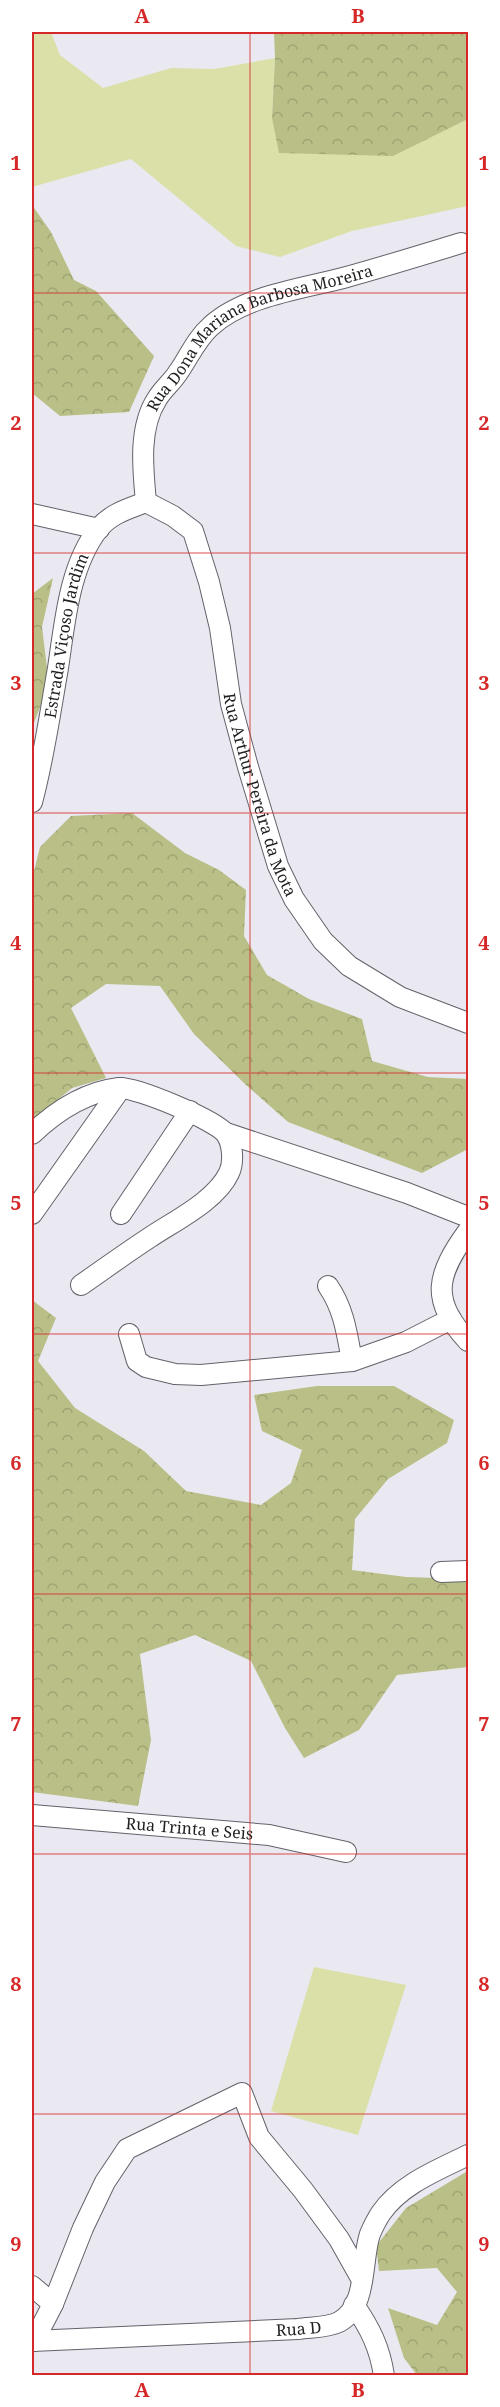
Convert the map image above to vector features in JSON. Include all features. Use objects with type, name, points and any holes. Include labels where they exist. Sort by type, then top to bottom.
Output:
[{"type":"street","name":"Rua Dona Mariana Barbosa Moreira","points":[[146,502],[143,465],[146,425],[156,400],[210,326],[234,310],[291,290],[371,270],[461,243]]},
{"type":"street","name":"Estrada Viçoso Jardim","points":[[32,802],[42,764],[76,575],[84,554],[99,529],[114,514],[146,502]]},
{"type":"street","name":"Rua Arthur Pereira da Mota","points":[[146,502],[174,516],[193,531],[210,582],[220,628],[231,704],[248,767],[278,866],[294,899],[323,941],[349,966],[400,997],[468,1023]]},
{"type":"street","points":[[32,514],[99,529]]},
{"type":"street","points":[[32,1214],[120,1088]]},
{"type":"street","points":[[32,1134],[53,1115],[79,1101],[120,1088],[162,1099],[226,1133],[407,1192],[468,1217]]},
{"type":"street","points":[[121,1214],[190,1112]]},
{"type":"street","points":[[81,1285],[195,1208],[219,1188],[229,1174],[233,1162],[226,1133]]},
{"type":"street","points":[[468,1231],[450,1256],[441,1289],[451,1319],[468,1341]]},
{"type":"street","points":[[328,1286],[343,1316],[352,1361]]},
{"type":"street","points":[[129,1334],[137,1361],[158,1372],[231,1373],[352,1361],[406,1342],[451,1319]]},
{"type":"street","points":[[441,1572],[468,1571]]},
{"type":"street","name":"Rua Trinta e Seis","points":[[32,1815],[269,1835],[346,1852]]},
{"type":"street","points":[[33,2341],[53,2304],[83,2228],[105,2182],[127,2149],[242,2093],[259,2137],[333,2231],[362,2280]]},
{"type":"street","points":[[384,2376],[381,2354],[368,2325],[354,2305],[362,2280],[370,2233],[381,2213],[395,2197],[426,2176],[468,2156]]},
{"type":"street","points":[[32,2286],[53,2304]]},
{"type":"street","name":"Rua D","points":[[33,2341],[325,2326],[339,2322],[350,2313],[354,2305]]},
{"type":"green space","points":[[32,32],[51,32],[60,55],[103,88],[171,68],[215,69],[275,58],[272,118],[392,156],[468,119],[468,206],[352,231],[280,257],[236,246],[131,159],[32,187]]},
{"type":"green space","points":[[274,32],[468,32],[468,119],[393,156],[279,153],[272,118]]},
{"type":"green space","points":[[32,205],[51,232],[74,280],[96,291],[154,356],[129,412],[60,416],[32,393]]},
{"type":"green space","points":[[53,578],[42,627],[49,684],[32,728],[32,594]]},
{"type":"green space","points":[[132,813],[185,853],[219,870],[246,890],[244,936],[267,975],[309,999],[362,1019],[372,1061],[428,1077],[468,1079],[468,1149],[422,1173],[288,1122],[194,1034],[160,986],[106,984],[71,1008],[106,1078],[72,1088],[32,1121],[32,879],[40,847],[71,816]]},
{"type":"green space","points":[[32,1300],[56,1318],[38,1361],[75,1408],[144,1451],[186,1491],[261,1505],[291,1483],[302,1450],[262,1431],[254,1395],[317,1386],[394,1386],[454,1420],[447,1443],[388,1479],[355,1519],[352,1570],[406,1577],[468,1579],[468,1667],[397,1675],[359,1730],[304,1758],[285,1728],[251,1661],[195,1635],[140,1654],[151,1740],[138,1806],[32,1792]]},
{"type":"green space","points":[[314,1967],[406,1985],[358,2135],[271,2111]]},
{"type":"green space","points":[[466,2172],[468,2173],[468,2375],[417,2375],[404,2358],[388,2308],[437,2325],[457,2292],[437,2268],[379,2271],[376,2246],[406,2208]]}]
